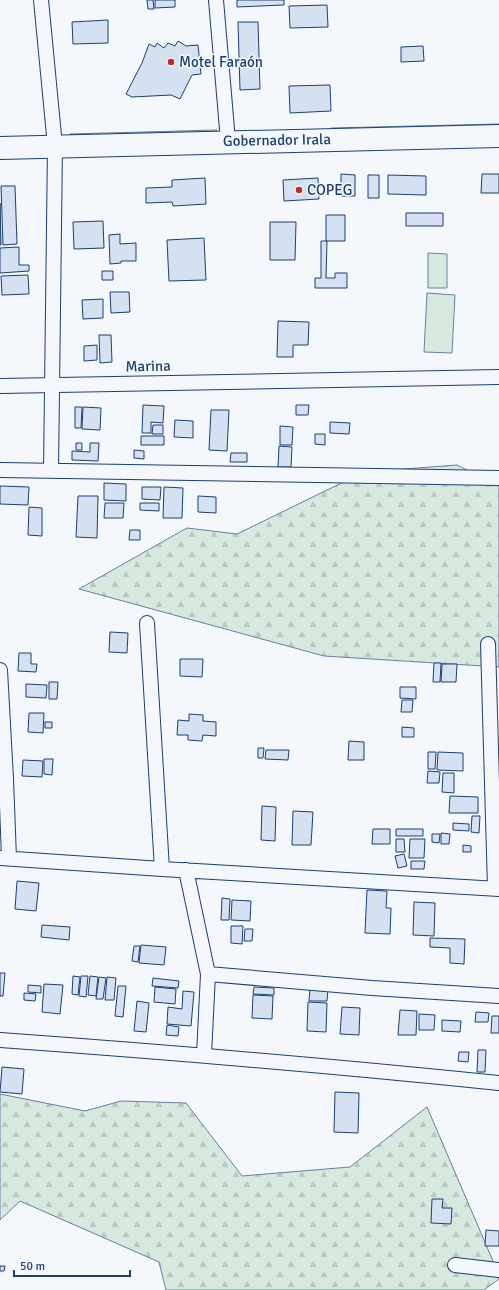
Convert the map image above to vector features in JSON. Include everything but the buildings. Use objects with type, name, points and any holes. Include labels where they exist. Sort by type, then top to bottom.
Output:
[{"type":"main road","name":"Gobernador Irala","points":[[0,148],[228,141],[499,136]]},
{"type":"street","points":[[41,0],[56,146],[51,471]]},
{"type":"street","points":[[216,0],[228,141]]},
{"type":"street","name":"Marina","points":[[0,386],[499,377]]},
{"type":"street","points":[[0,470],[145,471],[499,478]]},
{"type":"street","points":[[147,623],[162,869]]},
{"type":"street","points":[[0,670],[6,779],[4,858],[162,869],[497,888],[488,644]]},
{"type":"street","points":[[186,870],[208,974],[204,1055]]},
{"type":"street","points":[[208,974],[372,988],[499,996]]},
{"type":"street","points":[[0,1040],[204,1055],[366,1069],[499,1083]]},
{"type":"street","points":[[455,1265],[499,1270]]},
{"type":"green space","points":[[428,253],[447,254],[447,288],[428,288]]},
{"type":"green space","points":[[427,293],[455,295],[452,353],[424,352]]},
{"type":"green space","points":[[457,465],[499,486],[499,667],[324,656],[79,589],[187,528],[237,534],[364,472]]},
{"type":"green space","points":[[0,1094],[85,1111],[121,1101],[186,1103],[242,1176],[350,1167],[427,1107],[499,1275],[499,1279],[484,1290],[166,1290],[159,1262],[20,1201],[0,1220]]},
{"type":"water","points":[[499,124],[499,126],[331,130],[331,128]]},
{"type":"water","points":[[217,130],[214,134],[74,137],[70,134]]},
{"type":"place","name":"Motel Faraón","points":[[171,62]]},
{"type":"place","name":"COPEG","points":[[299,190]]}]
